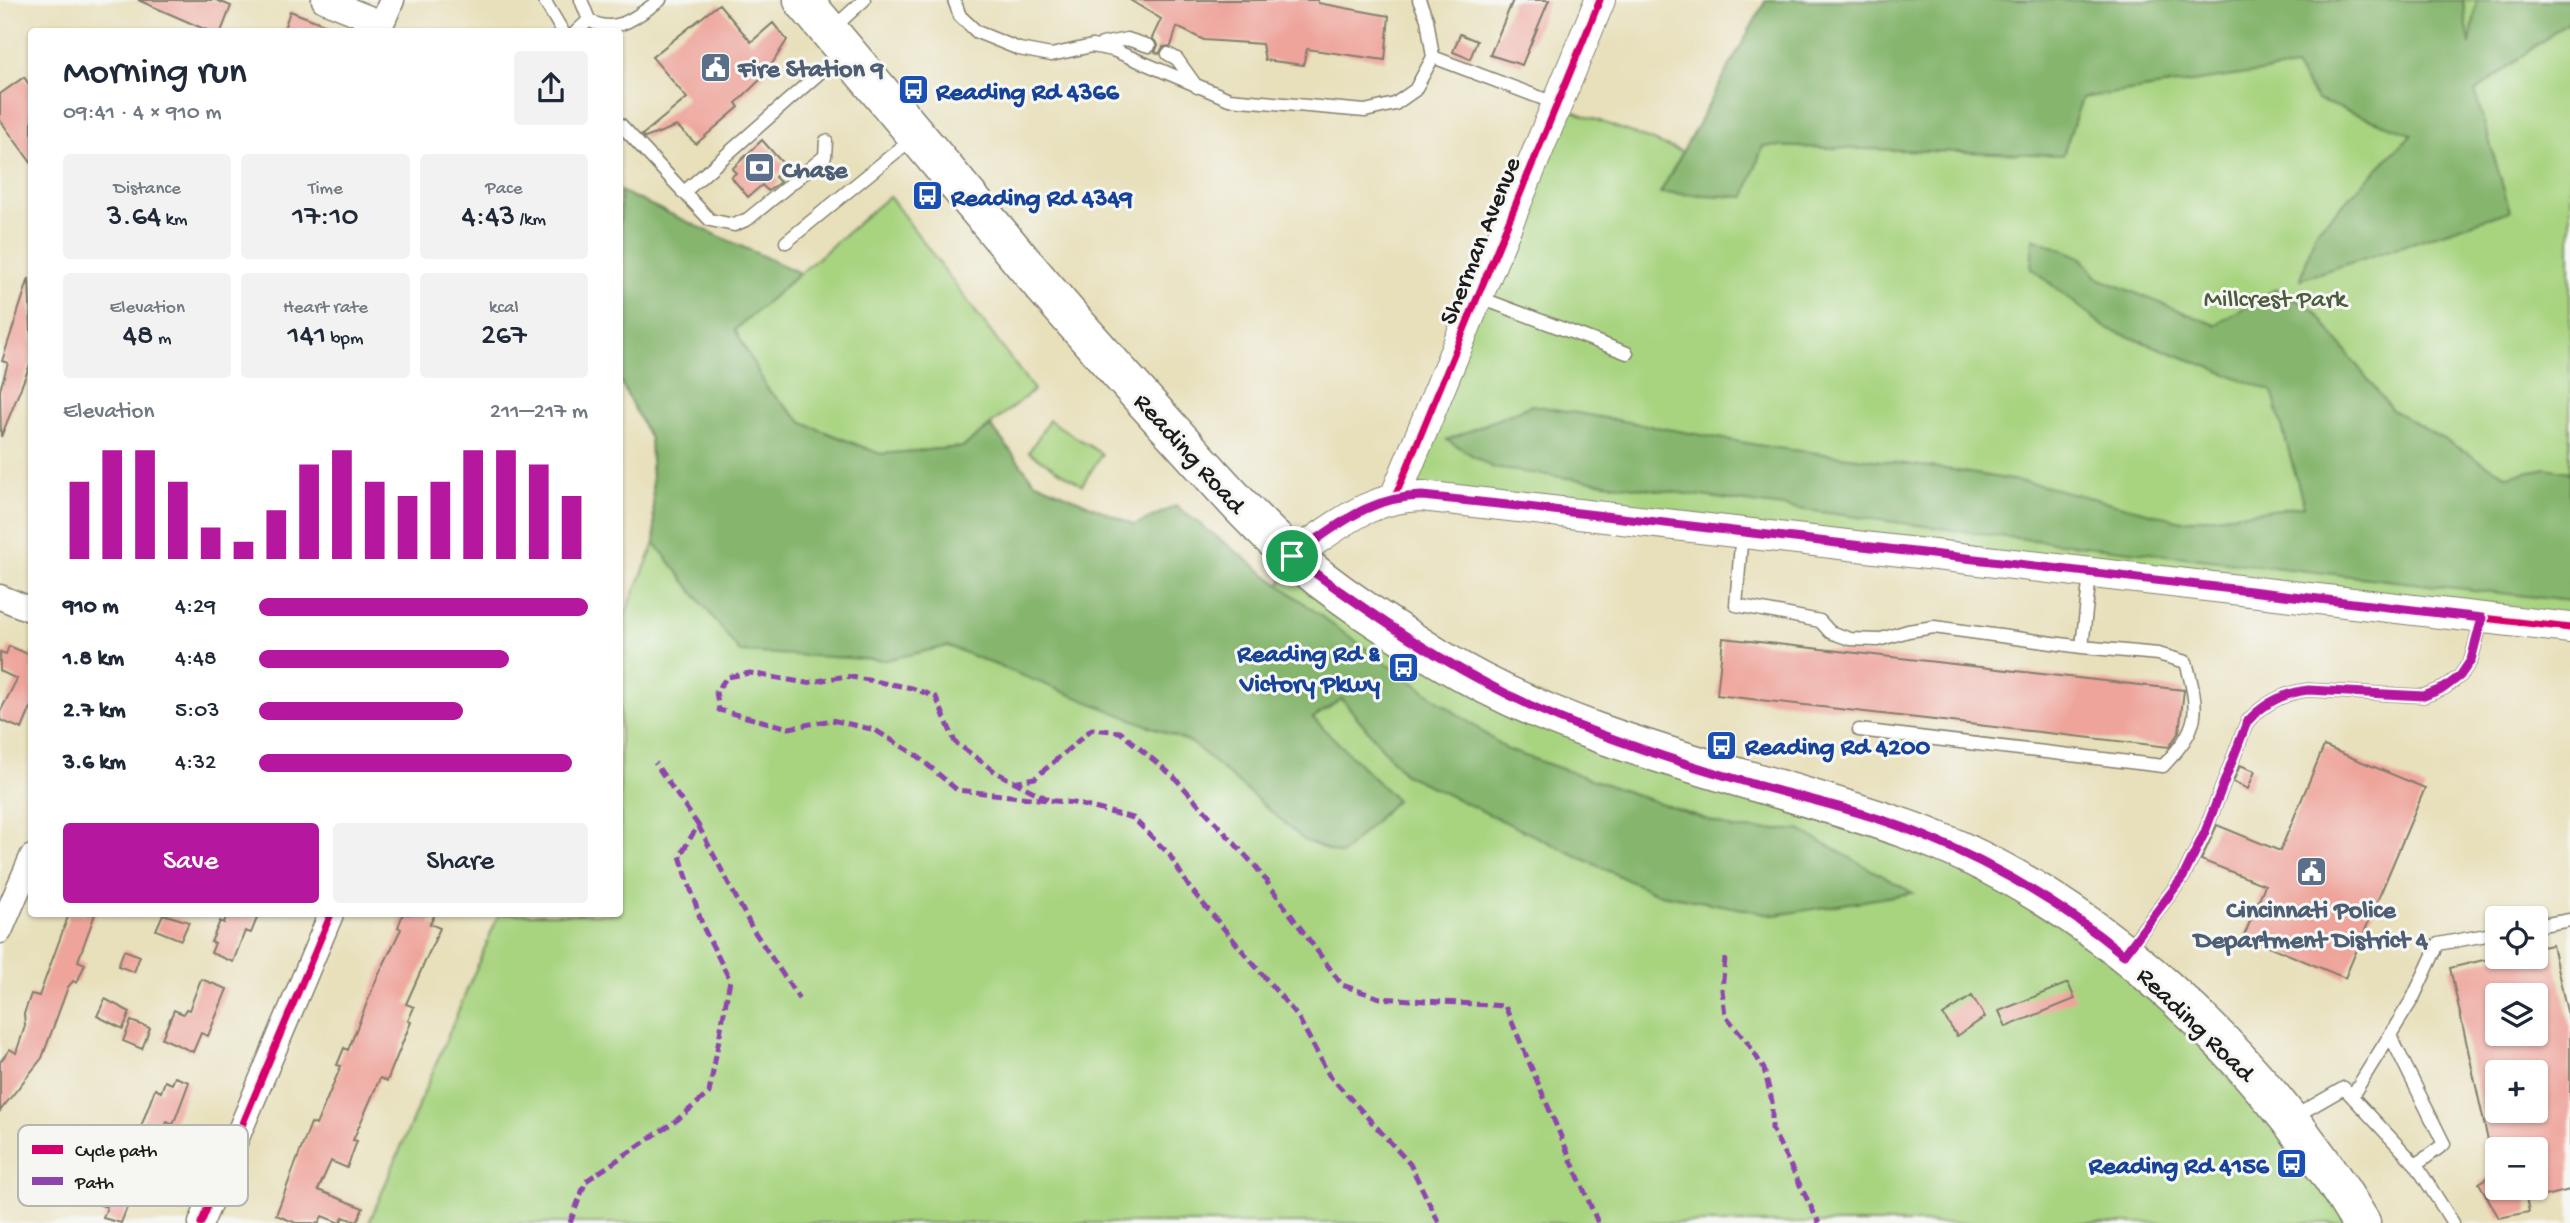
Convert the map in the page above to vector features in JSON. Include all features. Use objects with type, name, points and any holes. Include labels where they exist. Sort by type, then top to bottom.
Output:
[{"type":"main road","name":"Reading Road","points":[[803,0],[1111,364],[1252,519],[1292,556],[1365,610],[1441,660],[1531,706],[1668,758],[1913,831],[1976,858],[2032,890],[2098,934],[2190,1010],[2291,1119],[2361,1223]]},
{"type":"street","points":[[324,0],[380,27],[392,0]]},
{"type":"street","name":"Sherman Avenue","points":[[1395,497],[1600,0]]},
{"type":"street","points":[[1292,556],[1373,503],[1395,497],[1448,498],[2570,628]]},
{"type":"street","points":[[0,597],[28,608]]},
{"type":"street","points":[[0,931],[28,866]]},
{"type":"street","points":[[242,1125],[330,917]]},
{"type":"street","points":[[201,1223],[208,1206]]},
{"type":"lane","points":[[544,0],[560,28]]},
{"type":"lane","points":[[581,0],[589,20],[604,27],[624,25],[660,0]]},
{"type":"lane","points":[[683,193],[837,41],[864,0]]},
{"type":"lane","points":[[954,0],[960,16],[977,32],[1020,50],[1051,55],[1127,39],[1149,46]]},
{"type":"lane","points":[[1092,46],[1113,50],[1229,99],[1365,111],[1395,104],[1415,90],[1433,57],[1427,19],[1419,0]]},
{"type":"lane","points":[[580,28],[589,20]]},
{"type":"lane","points":[[1168,54],[1177,58],[1197,87]]},
{"type":"lane","points":[[1433,57],[1557,105]]},
{"type":"lane","points":[[623,127],[710,220],[734,225],[748,219],[825,156],[826,141]]},
{"type":"lane","points":[[786,243],[916,135]]},
{"type":"lane","points":[[1478,297],[1627,353]]},
{"type":"lane","points":[[1742,532],[1736,605],[1820,621],[1830,632],[1850,639],[1878,640],[1934,627],[2082,647],[2158,654],[2186,662],[2196,713],[2186,742],[2163,766],[1859,730]]},
{"type":"lane","points":[[2082,647],[2090,572]]},
{"type":"lane","points":[[2124,955],[2183,877],[2205,832],[2247,722],[2259,708],[2294,692],[2308,690],[2424,696],[2444,688],[2460,676],[2471,660],[2482,618]]},
{"type":"lane","points":[[2548,924],[2570,920]]},
{"type":"lane","points":[[2352,1096],[2413,998],[2438,944],[2485,935]]},
{"type":"lane","points":[[2390,1035],[2444,1144],[2416,1165]]},
{"type":"lane","points":[[2291,1119],[2344,1088],[2416,1165],[2453,1223]]},
{"type":"green space","points":[[1766,0],[2463,0],[2470,45],[2477,0],[2570,0],[2570,20],[2475,92],[2510,211],[2301,279],[2315,232],[2412,134],[2317,100],[2295,67],[2082,98],[2063,155],[1763,146],[1745,197],[1660,193]]},
{"type":"green space","name":"Millcrest Park","points":[[1804,0],[2570,0],[2570,628],[1395,497],[1557,105],[1730,170]]},
{"type":"green space","points":[[623,192],[800,273],[735,330],[768,390],[803,423],[880,454],[963,447],[991,426],[1034,481],[1135,525],[1176,506],[1334,626],[1508,750],[1734,829],[1800,830],[1913,893],[1776,915],[1655,893],[1404,774],[1342,699],[1313,718],[1396,800],[1341,855],[1305,841],[1192,743],[948,646],[886,660],[740,652],[655,543],[650,439],[623,387]]},
{"type":"green space","points":[[889,196],[1034,390],[963,447],[880,454],[803,423],[768,390],[735,330]]},
{"type":"green space","points":[[2033,238],[2081,257],[2098,278],[2215,325],[2276,289],[2314,310],[2391,409],[2507,476],[2546,468],[2570,472],[2570,601],[1998,536],[1493,468],[1447,440],[1532,405],[1769,447],[1946,469],[2036,484],[2182,521],[2304,506],[2272,391],[2106,328],[2031,268]]},
{"type":"green space","points":[[1049,420],[1102,454],[1082,485],[1029,452]]},
{"type":"green space","points":[[655,543],[740,652],[992,597],[1247,666],[1292,556],[1442,660],[1844,808],[2098,934],[2361,1223],[369,1223],[498,917],[623,917],[623,620]]},
{"type":"building","points":[[138,0],[216,0],[231,6],[223,28],[202,28]]},
{"type":"building","points":[[1130,0],[1318,0],[1318,3],[1389,16],[1385,60],[1307,49],[1303,65],[1265,60],[1262,44],[1204,40],[1177,27],[1171,46],[1163,47],[1159,54],[1155,52],[1158,45],[1152,38],[1161,19]]},
{"type":"building","points":[[1513,0],[1549,0],[1522,65],[1490,55]]},
{"type":"building","name":"Fire Station 9","points":[[719,4],[751,42],[773,23],[787,40],[765,75],[736,103],[739,107],[696,144],[677,126],[645,138],[642,135],[687,98],[652,57]]},
{"type":"building","points":[[290,11],[334,28],[284,28]]},
{"type":"building","points":[[1460,34],[1477,41],[1470,59],[1453,52]]},
{"type":"building","points":[[24,77],[28,83],[28,158],[0,120],[0,94]]},
{"type":"building","name":"Chase","points":[[762,140],[786,167],[775,177],[780,182],[768,191],[762,185],[748,197],[731,177],[736,173],[732,169]]},
{"type":"building","points":[[28,281],[28,370],[1,437],[0,390],[8,363],[2,361]]},
{"type":"building","points":[[1723,638],[2184,690],[2179,732],[2169,747],[1717,695]]},
{"type":"building","points":[[9,646],[28,654],[28,715],[22,729],[0,720],[0,712],[17,679],[0,671],[0,652],[6,654]]},
{"type":"building","name":"Cincinnati Police Department District 4","points":[[2324,746],[2425,788],[2345,978],[2244,936],[2265,885],[2201,860],[2217,825],[2280,851]]},
{"type":"building","points":[[2240,765],[2255,771],[2248,789],[2233,782]]},
{"type":"building","points":[[68,917],[94,917],[78,961],[85,964],[77,983],[73,981],[68,987],[42,1058],[0,1111],[0,1062],[10,1049],[16,1053],[31,994],[39,996]]},
{"type":"building","points":[[162,917],[189,922],[181,940],[156,930]]},
{"type":"building","points":[[226,917],[257,918],[251,933],[245,931],[233,962],[211,953],[215,943],[211,942],[220,921],[224,923]]},
{"type":"building","points":[[402,917],[434,917],[430,924],[440,928],[406,1004],[414,1007],[408,1021],[411,1022],[387,1081],[380,1078],[353,1140],[357,1141],[347,1168],[331,1161],[318,1190],[363,1208],[357,1222],[343,1217],[340,1223],[322,1216],[319,1223],[296,1223],[276,1215],[311,1123],[316,1125],[341,1066],[337,1065],[344,1048],[348,1050],[377,978],[401,929],[398,927]]},
{"type":"building","points":[[2552,945],[2570,1025],[2570,1190],[2548,1195],[2548,1137],[2487,1137],[2450,968],[2485,960],[2485,969],[2548,969],[2548,946]]},
{"type":"building","points":[[124,950],[140,956],[134,972],[118,966]]},
{"type":"building","points":[[201,979],[227,989],[208,1036],[201,1033],[193,1052],[162,1038],[174,1010],[183,1014],[186,1009],[189,1010]]},
{"type":"building","points":[[2068,983],[2075,999],[2006,1027],[1999,1011]]},
{"type":"building","points":[[1972,996],[1985,1017],[1957,1036],[1943,1015]]},
{"type":"building","points":[[105,999],[130,1012],[123,1029],[97,1016]]},
{"type":"building","points":[[131,1021],[150,1028],[142,1049],[123,1041]]},
{"type":"building","points":[[175,1077],[189,1082],[173,1125],[167,1122],[166,1125],[142,1125],[155,1089],[161,1092],[165,1081],[172,1084]]},
{"type":"building","points":[[2485,1179],[2485,1194],[2479,1183]]},
{"type":"building","points":[[2489,1200],[2526,1200],[2529,1212],[2499,1218]]},
{"type":"building","points":[[104,1206],[128,1206],[121,1223],[103,1218],[107,1207]]},
{"type":"marked path","points":[[1048,799],[997,773],[955,742],[936,697],[912,688],[846,676],[806,683],[750,673],[727,677],[716,692],[719,710],[789,728],[832,720],[875,730],[916,755],[957,790],[1074,803],[1133,818],[1169,854],[1189,887],[1298,1017],[1329,1075],[1410,1164],[1439,1223]]},
{"type":"marked path","points":[[1013,782],[1035,778],[1092,729],[1120,732],[1174,777],[1256,867],[1342,985],[1380,998],[1505,1006],[1598,1223]]},
{"type":"marked path","points":[[570,1223],[586,1181],[677,1120],[709,1093],[730,980],[703,927],[680,856],[698,825],[655,763]]},
{"type":"marked path","points":[[698,825],[752,928],[799,999]]},
{"type":"marked path","points":[[1725,958],[1722,990],[1725,1015],[1748,1043],[1764,1069],[1772,1101],[1772,1129],[1819,1223]]},
{"type":"cycle path","points":[[1395,497],[1600,0]]},
{"type":"cycle path","points":[[1292,556],[1368,508],[1384,502],[1422,496],[2570,628]]},
{"type":"cycle path","points":[[242,1125],[330,917]]},
{"type":"cycle path","points":[[201,1223],[208,1206]]},
{"type":"place","name":"Fire Station 9","points":[[715,67]]},
{"type":"place","name":"Reading Rd 4366","points":[[913,90]]},
{"type":"place","name":"Chase","points":[[759,168]]},
{"type":"place","name":"Reading Rd 4349","points":[[928,196]]},
{"type":"place","name":"Reading Rd & Victory Pkwy","points":[[1403,667]]},
{"type":"place","name":"Reading Rd 4200","points":[[1722,745]]},
{"type":"place","name":"Cincinnati Police Department District 4","points":[[2311,872]]},
{"type":"place","name":"Reading Rd 4156","points":[[2292,1164]]},
{"type":"route","points":[[1422,496],[2482,618],[2471,660],[2460,676],[2444,688],[2424,696],[2308,690],[2277,698],[2259,708],[2247,722],[2205,832],[2183,877],[2124,955],[2098,934],[2032,890],[1976,858],[1913,831],[1844,808],[1668,758],[1531,706],[1441,660],[1365,610],[1292,556],[1373,503],[1395,497],[1422,496]]}]
